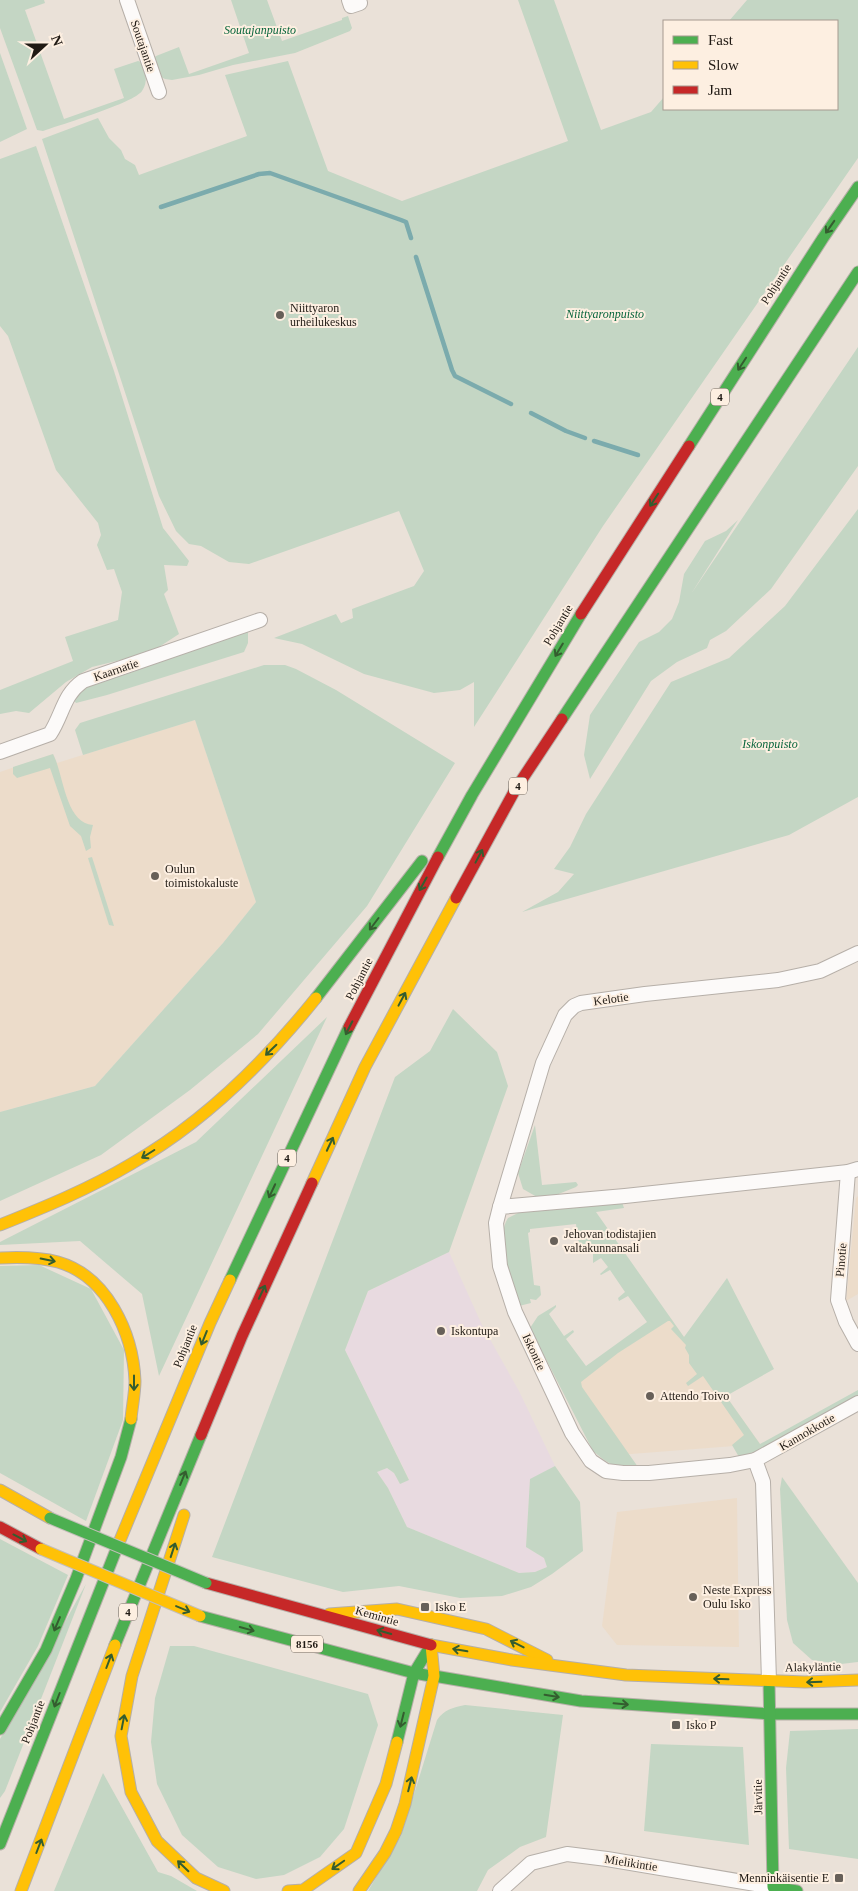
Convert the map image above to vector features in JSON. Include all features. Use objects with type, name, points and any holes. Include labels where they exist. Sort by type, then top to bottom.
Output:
[{"type":"main road","name":"Pohjantie","points":[[0,1844],[100,1589],[210,1324],[339,1046],[417,895],[472,795],[584,608],[818,246],[858,188]]},
{"type":"main road","name":"4","points":[[21,1891],[131,1604],[242,1336],[365,1067],[515,790],[858,272]]},
{"type":"main road","points":[[0,1225],[56,1202],[113,1175],[173,1138],[221,1099],[286,1036],[336,974],[472,795]]},
{"type":"main road","points":[[0,1258],[24,1257],[57,1262],[77,1270],[96,1286],[115,1309],[127,1335],[135,1381],[131,1420],[121,1457],[76,1579],[46,1650],[0,1729]]},
{"type":"main road","points":[[196,1478],[242,1336]]},
{"type":"main road","name":"Kemintie","points":[[0,1490],[50,1518],[206,1583],[431,1645],[512,1660],[626,1675],[769,1681]]},
{"type":"main road","points":[[187,1506],[132,1676],[121,1736],[131,1792],[157,1840],[196,1878],[224,1891]]},
{"type":"main road","name":"8156","points":[[0,1527],[41,1549],[200,1616],[414,1673],[434,1676]]},
{"type":"main road","points":[[320,1614],[398,1609],[486,1628],[560,1666]]},
{"type":"main road","points":[[288,1891],[302,1890],[356,1852],[386,1784],[414,1673],[431,1645]]},
{"type":"main road","points":[[359,1891],[376,1870],[396,1831],[405,1804],[418,1754],[434,1676],[431,1645]]},
{"type":"main road","points":[[434,1676],[581,1701],[770,1714],[858,1714]]},
{"type":"main road","name":"Alakyläntie","points":[[769,1681],[858,1680]]},
{"type":"main road","name":"Järvitie","points":[[769,1681],[772,1889]]},
{"type":"main road","points":[[772,1889],[798,1891]]},
{"type":"street","name":"Soutajantie","points":[[127,0],[159,92]]},
{"type":"street","name":"Kaarnatie","points":[[0,752],[50,734],[62,714],[68,694],[83,681],[260,620]]},
{"type":"street","name":"Kelotie","points":[[500,1207],[543,1063],[565,1015],[574,1006],[581,1003],[645,994],[778,980],[820,971],[858,953]]},
{"type":"street","points":[[500,1207],[625,1196],[853,1171]]},
{"type":"street","name":"Pinotie","points":[[853,1171],[838,1300],[846,1322],[858,1344]]},
{"type":"street","name":"Iskontie","points":[[500,1207],[496,1224],[500,1266],[515,1312],[572,1433],[591,1461],[606,1471],[646,1473],[730,1465],[755,1460]]},
{"type":"street","name":"Kannokkotie","points":[[755,1460],[858,1403]]},
{"type":"street","points":[[755,1460],[763,1482],[769,1681]]},
{"type":"street","name":"Mielikintie","points":[[500,1891],[531,1863],[567,1854],[607,1859],[772,1889]]},
{"type":"shaded area","points":[[195,720],[256,902],[223,943],[95,1086],[0,1112],[0,772],[53,754],[57,763]]},
{"type":"shaded area","points":[[858,1196],[858,1294],[846,1301],[856,1198]]},
{"type":"shaded area","points":[[449,1252],[482,1325],[519,1391],[555,1466],[530,1480],[526,1547],[544,1558],[547,1567],[535,1572],[519,1573],[407,1527],[388,1488],[377,1472],[387,1468],[394,1473],[400,1484],[409,1479],[345,1350],[368,1291]]},
{"type":"shaded area","points":[[669,1316],[760,1444],[605,1456],[570,1386]]},
{"type":"shaded area","points":[[737,1498],[739,1647],[617,1645],[602,1626],[617,1512]]},
{"type":"green space","points":[[0,0],[44,0],[45,3],[25,10],[64,119],[124,98],[114,69],[138,61],[141,62],[146,76],[142,91],[126,101],[96,113],[43,131],[37,130],[0,28]]},
{"type":"green space","name":"Soutajanpuisto","points":[[231,0],[267,0],[282,41],[342,20],[342,18],[348,16],[352,28],[350,31],[295,53],[233,65],[199,75],[172,80],[159,76],[153,59],[179,47],[189,74],[249,53]]},
{"type":"green space","name":"Niittyaronpuisto","points":[[518,0],[554,0],[601,130],[651,112],[663,98],[663,110],[838,110],[838,20],[730,20],[747,0],[858,0],[858,158],[603,526],[474,727],[474,682],[460,690],[434,693],[364,674],[302,644],[274,638],[336,614],[341,623],[353,618],[352,609],[414,586],[424,571],[399,511],[249,564],[229,562],[201,546],[189,544],[176,531],[159,496],[42,139],[98,118],[109,138],[121,150],[125,159],[135,165],[139,175],[247,136],[225,75],[288,61],[328,171],[402,201],[568,141]]},
{"type":"green space","points":[[0,53],[27,129],[0,142]]},
{"type":"green space","points":[[36,146],[114,371],[163,528],[189,561],[187,566],[164,565],[168,590],[164,594],[179,634],[159,647],[141,655],[92,667],[66,682],[29,713],[16,711],[0,714],[0,690],[73,661],[65,637],[118,620],[122,592],[114,569],[107,570],[97,545],[101,535],[98,523],[56,470],[8,336],[0,326],[0,159]]},
{"type":"green space","points":[[858,347],[858,466],[771,589],[726,631],[710,640],[707,648],[677,662],[651,681],[590,779],[584,755],[590,715],[639,642],[659,632],[672,619],[679,602],[684,574],[705,541],[726,531],[738,520],[691,594]]},
{"type":"green space","name":"Iskonpuisto","points":[[858,509],[858,797],[789,835],[522,912],[558,892],[574,874],[554,869],[570,847],[586,814],[671,682],[729,658],[785,606]]},
{"type":"green space","points":[[248,632],[248,643],[244,652],[107,695],[76,703],[73,699],[78,691],[98,679]]},
{"type":"green space","points":[[264,665],[285,665],[296,669],[336,690],[455,763],[367,906],[258,1034],[190,1090],[101,1155],[0,1201],[0,1112],[95,1086],[223,943],[256,902],[195,720],[83,755],[75,730],[80,723]]},
{"type":"green space","points":[[53,754],[67,797],[76,816],[84,822],[93,825],[90,837],[91,848],[86,851],[81,836],[70,826],[50,768],[17,778],[13,774],[13,767]]},
{"type":"green space","points":[[92,857],[114,926],[109,925],[88,858]]},
{"type":"green space","points":[[453,1009],[497,1052],[508,1086],[449,1252],[368,1291],[345,1350],[409,1480],[400,1484],[394,1473],[387,1468],[377,1472],[388,1488],[407,1527],[519,1573],[535,1572],[547,1567],[544,1558],[526,1547],[530,1479],[555,1466],[580,1502],[583,1551],[531,1587],[502,1596],[460,1598],[399,1586],[343,1592],[212,1557],[395,1077],[430,1051]]},
{"type":"green space","points":[[327,1017],[159,1376],[142,1294],[80,1241],[0,1245],[0,1242],[196,1142]]},
{"type":"green space","points":[[535,1125],[542,1185],[576,1182],[578,1185],[576,1187],[551,1197],[537,1197],[523,1189],[518,1173]]},
{"type":"green space","points":[[622,1202],[624,1208],[596,1212],[684,1337],[727,1278],[774,1369],[726,1396],[760,1444],[858,1390],[858,1396],[763,1449],[739,1457],[732,1445],[744,1435],[703,1376],[688,1386],[686,1383],[697,1374],[689,1363],[686,1345],[671,1329],[674,1326],[668,1321],[618,1353],[581,1382],[582,1387],[638,1467],[614,1465],[599,1456],[593,1451],[530,1328],[538,1316],[556,1305],[549,1314],[564,1336],[573,1330],[574,1332],[566,1339],[586,1366],[647,1322],[628,1296],[619,1301],[618,1298],[625,1292],[610,1270],[600,1274],[608,1267],[601,1258],[593,1263],[593,1246],[585,1247],[585,1252],[580,1252],[576,1224],[530,1229],[528,1233],[534,1285],[540,1286],[541,1295],[536,1300],[530,1299],[531,1303],[519,1306],[506,1262],[503,1238],[504,1227],[508,1218],[518,1213]]},
{"type":"green space","points":[[39,1265],[91,1289],[124,1350],[123,1420],[86,1521],[0,1473],[0,1266]]},
{"type":"green space","points":[[782,1477],[858,1583],[858,1662],[841,1664],[812,1660],[793,1643],[787,1620],[780,1489]]},
{"type":"green space","points":[[0,1539],[68,1575],[38,1646],[0,1712]]},
{"type":"green space","points":[[86,1584],[5,1791],[0,1798],[0,1739]]},
{"type":"green space","points":[[170,1646],[194,1646],[368,1694],[378,1725],[344,1829],[320,1857],[284,1875],[256,1879],[218,1867],[182,1835],[157,1784],[151,1742],[155,1698]]},
{"type":"green space","points":[[465,1705],[563,1715],[546,1837],[520,1847],[488,1870],[477,1891],[368,1891],[401,1836],[437,1720],[443,1713]]},
{"type":"green space","points":[[858,1729],[858,1859],[789,1849],[786,1768],[790,1731]]},
{"type":"green space","points":[[651,1744],[743,1747],[749,1845],[644,1831]]},
{"type":"green space","points":[[103,1773],[158,1872],[171,1876],[197,1891],[54,1891]]},
{"type":"waterway","points":[[161,207],[259,174],[270,173],[406,222],[411,238]]},
{"type":"waterway","points":[[416,257],[455,376],[511,404]]},
{"type":"waterway","points":[[531,413],[566,431],[585,438]]},
{"type":"waterway","points":[[594,441],[638,455]]},
{"type":"traffic: fast","points":[[689,446],[858,187]]},
{"type":"traffic: fast","points":[[562,719],[858,272]]},
{"type":"traffic: fast","points":[[438,857],[472,795],[581,614]]},
{"type":"traffic: fast","points":[[316,998],[422,861]]},
{"type":"traffic: fast","points":[[230,1280],[349,1027]]},
{"type":"traffic: fast","points":[[0,1729],[46,1650],[76,1579],[121,1457],[131,1419]]},
{"type":"traffic: fast","points":[[115,1645],[201,1435]]},
{"type":"traffic: fast","points":[[50,1518],[206,1583]]},
{"type":"traffic: fast","points":[[0,1844],[118,1545]]},
{"type":"traffic: fast","points":[[200,1616],[431,1676]]},
{"type":"traffic: fast","points":[[397,1742],[414,1673],[431,1645]]},
{"type":"traffic: fast","points":[[434,1676],[581,1701],[770,1714],[858,1714]]},
{"type":"traffic: fast","points":[[769,1681],[773,1887],[797,1891]]},
{"type":"traffic: slow","points":[[312,1183],[365,1067],[456,898]]},
{"type":"traffic: slow","points":[[0,1225],[99,1182],[157,1148],[183,1130],[254,1068],[316,998]]},
{"type":"traffic: slow","points":[[0,1258],[44,1259],[58,1262],[75,1269],[103,1293],[123,1326],[129,1344],[135,1381],[131,1419]]},
{"type":"traffic: slow","points":[[118,1545],[210,1323],[230,1280]]},
{"type":"traffic: slow","points":[[0,1490],[50,1518]]},
{"type":"traffic: slow","points":[[184,1515],[132,1676],[121,1736],[131,1792],[157,1841],[196,1878],[224,1891]]},
{"type":"traffic: slow","points":[[41,1549],[200,1616]]},
{"type":"traffic: slow","points":[[329,1614],[397,1609],[486,1629],[547,1660]]},
{"type":"traffic: slow","points":[[21,1891],[115,1645]]},
{"type":"traffic: slow","points":[[431,1645],[512,1660],[626,1675],[805,1682],[858,1680]]},
{"type":"traffic: slow","points":[[359,1891],[385,1853],[396,1831],[405,1804],[434,1676],[431,1645]]},
{"type":"traffic: slow","points":[[288,1891],[303,1890],[356,1853],[386,1784],[397,1742]]},
{"type":"traffic: jam","points":[[581,614],[689,446]]},
{"type":"traffic: jam","points":[[456,898],[515,790],[562,719]]},
{"type":"traffic: jam","points":[[349,1027],[438,857]]},
{"type":"traffic: jam","points":[[201,1435],[242,1336],[312,1183]]},
{"type":"traffic: jam","points":[[0,1527],[41,1549]]},
{"type":"traffic: jam","points":[[206,1583],[431,1645]]},
{"type":"place","name":"Niittyaron urheilukeskus","points":[[280,315]]},
{"type":"place","name":"Oulun toimistokaluste","points":[[155,876]]},
{"type":"place","name":"Jehovan todistajien valtakunnansali","points":[[554,1241]]},
{"type":"place","name":"Iskontupa","points":[[441,1331]]},
{"type":"place","name":"Attendo Toivo","points":[[650,1396]]},
{"type":"place","name":"Neste Express Oulu Isko","points":[[693,1597]]},
{"type":"place","name":"Isko E","points":[[425,1607]]},
{"type":"place","name":"Isko P","points":[[676,1725]]},
{"type":"place","name":"Menninkäisentie E","points":[[839,1878]]}]
